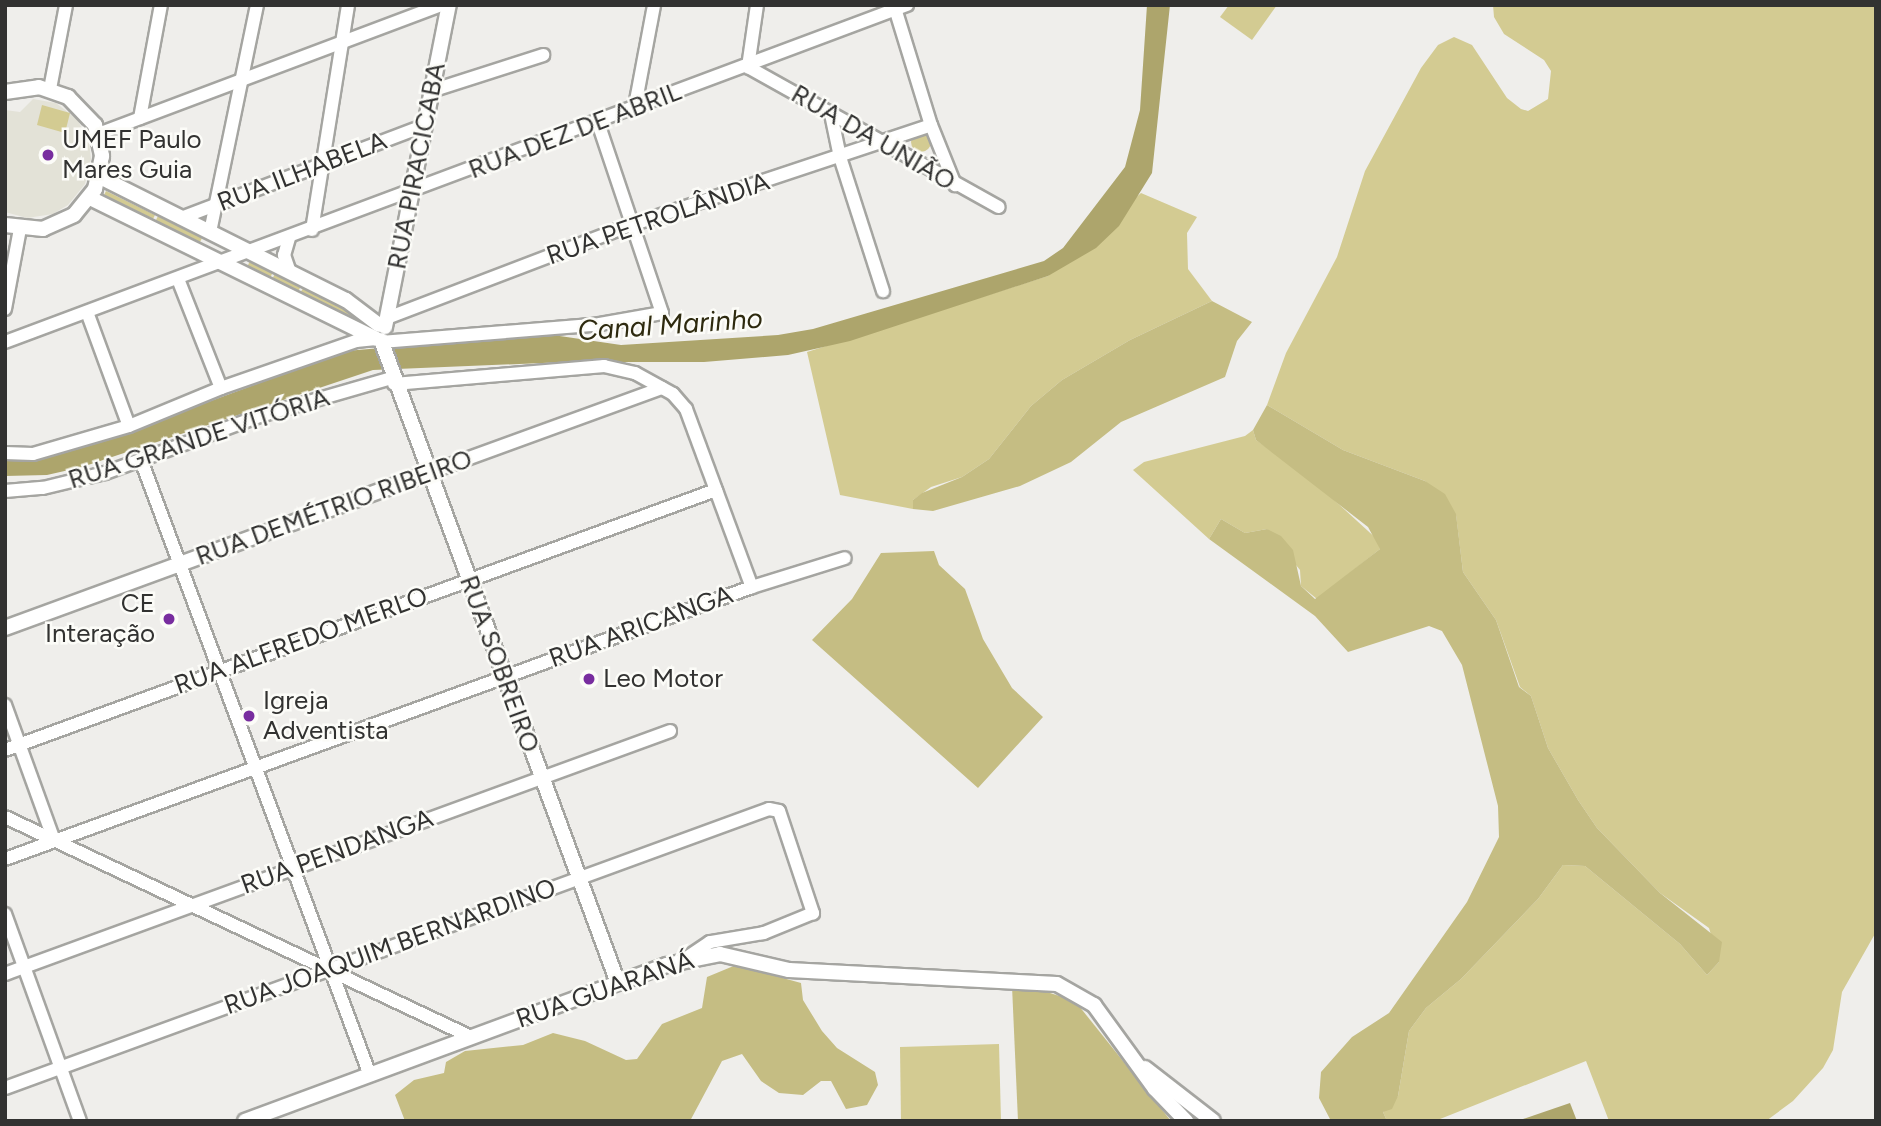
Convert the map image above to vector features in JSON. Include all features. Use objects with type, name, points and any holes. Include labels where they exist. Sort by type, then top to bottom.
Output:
[{"type":"street","points":[[50,89],[66,5]]},
{"type":"street","points":[[140,118],[161,5]]},
{"type":"street","points":[[210,232],[257,5]]},
{"type":"street","points":[[312,230],[348,5]]},
{"type":"street","points":[[99,134],[442,5]]},
{"type":"street","name":"RUA PIRACICABA","points":[[382,334],[413,193],[423,126],[449,5]]},
{"type":"street","points":[[635,106],[654,5]]},
{"type":"street","points":[[748,67],[757,5]]},
{"type":"street","points":[[899,6],[931,125],[955,185]]},
{"type":"street","name":"RUA DEZ DE ABRIL","points":[[5,342],[413,193],[597,120],[748,67],[899,6]]},
{"type":"street","points":[[431,91],[543,55]]},
{"type":"street","name":"RUA DA UNIÃO","points":[[748,67],[998,207]]},
{"type":"street","points":[[5,92],[27,87],[50,89],[83,109],[99,134],[100,177],[90,198],[64,221],[20,229],[5,225]]},
{"type":"street","points":[[831,114],[840,157],[883,291]]},
{"type":"street","points":[[90,198],[221,263],[357,336],[594,326],[662,313],[597,120]]},
{"type":"street","name":"RUA PETROLÂNDIA","points":[[382,334],[631,225],[931,125]]},
{"type":"street","name":"RUA ILHABELA","points":[[181,218],[423,126]]},
{"type":"street","points":[[100,177],[357,306],[382,334]]},
{"type":"street","points":[[5,309],[8,277],[20,229]]},
{"type":"street","points":[[289,239],[284,255],[290,272]]},
{"type":"street","points":[[178,279],[221,388]]},
{"type":"street","points":[[87,312],[130,426]]},
{"type":"street","name":"RUA SOBREIRO","points":[[382,334],[392,378],[618,983]]},
{"type":"street","name":"RUA GRANDE VITÓRIA","points":[[5,453],[33,454],[130,426],[357,336]]},
{"type":"street","name":"RUA GRANDE VITÓRIA","points":[[5,491],[64,484],[141,460],[260,416],[392,378],[549,374],[604,366],[628,370],[662,388],[684,405],[751,587]]},
{"type":"street","name":"RUA DEMÉTRIO RIBEIRO","points":[[5,628],[662,388]]},
{"type":"street","points":[[141,460],[370,1075]]},
{"type":"street","name":"RUA ALFREDO MERLO","points":[[5,750],[716,490]]},
{"type":"street","name":"RUA ARICANGA","points":[[5,859],[751,587],[845,558]]},
{"type":"street","points":[[5,705],[55,840]]},
{"type":"street","name":"RUA PENDANGA","points":[[5,974],[670,731]]},
{"type":"street","name":"RUA JOAQUIM BERNARDINO","points":[[5,1088],[579,878],[776,810],[781,814],[813,913],[775,930],[710,942],[685,959]]},
{"type":"street","points":[[5,817],[471,1037]]},
{"type":"street","points":[[5,914],[80,1121]]},
{"type":"street","name":"RUA GUARANÁ","points":[[246,1121],[685,959],[720,954],[789,970],[1045,981],[1085,996],[1155,1089],[1186,1121]]},
{"type":"street","name":"RUA GUARANÁ","points":[[1121,1043],[1213,1121]]},
{"type":"shaded area","points":[[1147,5],[1170,5],[1152,173],[1119,226],[1096,248],[1048,276],[850,341],[788,355],[704,362],[565,362],[373,370],[82,467],[47,475],[5,476],[5,458],[122,434],[346,351],[546,334],[621,345],[778,335],[813,329],[1044,261],[1063,248],[1125,167],[1140,110]]},
{"type":"shaded area","points":[[1229,5],[1277,5],[1252,40],[1220,17]]},
{"type":"shaded area","points":[[1493,5],[1876,5],[1876,932],[1842,992],[1833,1050],[1823,1068],[1793,1101],[1766,1121],[1609,1121],[1586,1061],[1435,1121],[1387,1121],[1383,1112],[1398,1096],[1409,1031],[1426,1008],[1461,979],[1538,899],[1563,865],[1585,866],[1680,944],[1707,975],[1719,962],[1709,928],[1660,893],[1597,828],[1578,800],[1548,748],[1531,696],[1520,687],[1496,620],[1463,572],[1456,515],[1425,481],[1343,450],[1267,405],[1286,353],[1337,257],[1365,171],[1421,68],[1438,45],[1454,37],[1472,45],[1507,98],[1521,109],[1528,111],[1548,99],[1551,71],[1544,60],[1504,34],[1494,17]]},
{"type":"shaded area","name":"UMEF Paulo Mares Guia","points":[[33,99],[56,103],[77,119],[89,142],[91,159],[85,184],[68,205],[53,214],[27,218],[5,212],[5,110],[20,112]]},
{"type":"shaded area","points":[[42,105],[70,113],[65,133],[37,125]]},
{"type":"shaded area","points":[[921,132],[928,135],[931,142],[928,149],[921,152],[914,149],[911,142],[914,135]]},
{"type":"shaded area","points":[[106,191],[155,215],[152,221],[103,197]]},
{"type":"shaded area","points":[[1141,193],[1197,217],[1187,233],[1188,269],[1212,301],[1130,340],[1062,380],[1031,406],[989,459],[962,477],[931,487],[913,500],[913,509],[840,495],[807,352],[1048,276]]},
{"type":"shaded area","points":[[158,216],[202,238],[199,244],[155,222]]},
{"type":"shaded area","points":[[250,261],[273,272],[270,278],[247,267]]},
{"type":"shaded area","points":[[275,273],[301,286],[298,292],[272,280]]},
{"type":"shaded area","points":[[304,287],[353,311],[354,315],[349,317],[300,293]]},
{"type":"shaded area","points":[[1212,301],[1252,322],[1237,341],[1225,377],[1121,422],[1071,462],[1020,486],[933,511],[913,509],[913,500],[922,493],[962,477],[989,459],[1031,406],[1062,380],[1130,340]]},
{"type":"shaded area","points":[[1267,405],[1343,450],[1425,481],[1445,494],[1456,514],[1463,572],[1496,620],[1519,687],[1531,696],[1548,748],[1578,800],[1597,828],[1660,893],[1722,942],[1719,962],[1707,975],[1680,944],[1585,866],[1563,865],[1538,899],[1461,979],[1426,1008],[1409,1031],[1398,1096],[1392,1109],[1383,1112],[1387,1121],[1331,1121],[1319,1098],[1321,1072],[1352,1037],[1389,1013],[1467,902],[1499,837],[1498,806],[1462,665],[1442,631],[1429,626],[1348,652],[1315,616],[1209,539],[1221,519],[1245,533],[1267,529],[1281,536],[1293,550],[1301,586],[1315,599],[1380,549],[1368,527],[1256,440],[1253,430]]},
{"type":"shaded area","points":[[1253,430],[1256,440],[1310,478],[1379,541],[1380,549],[1317,599],[1301,586],[1300,570],[1267,529],[1245,533],[1221,519],[1209,539],[1133,470],[1144,462],[1245,436]]},
{"type":"shaded area","points":[[934,551],[939,565],[965,589],[983,639],[1012,688],[1043,717],[978,788],[812,640],[852,599],[881,553]]},
{"type":"shaded area","points":[[736,965],[801,983],[803,1000],[822,1031],[837,1048],[875,1072],[878,1085],[867,1105],[846,1109],[831,1081],[821,1081],[803,1095],[779,1093],[761,1081],[742,1054],[722,1061],[690,1121],[405,1121],[395,1095],[414,1080],[444,1073],[446,1062],[465,1051],[523,1045],[553,1033],[585,1041],[626,1060],[637,1059],[662,1024],[702,1008],[707,977]]},
{"type":"shaded area","points":[[1025,985],[1075,1001],[1171,1121],[1018,1121],[1012,986]]},
{"type":"shaded area","points":[[999,1044],[1001,1121],[901,1121],[900,1047]]},
{"type":"shaded area","points":[[1570,1103],[1577,1121],[1520,1120]]},
{"type":"place","name":"UMEF Paulo Mares Guia","points":[[48,155]]},
{"type":"place","name":"CE Interação","points":[[169,619]]},
{"type":"place","name":"Leo Motor","points":[[589,679]]},
{"type":"place","name":"Igreja Adventista","points":[[249,716]]},
{"type":"water label","name":"Canal Marinho","points":[[670,324]]}]
